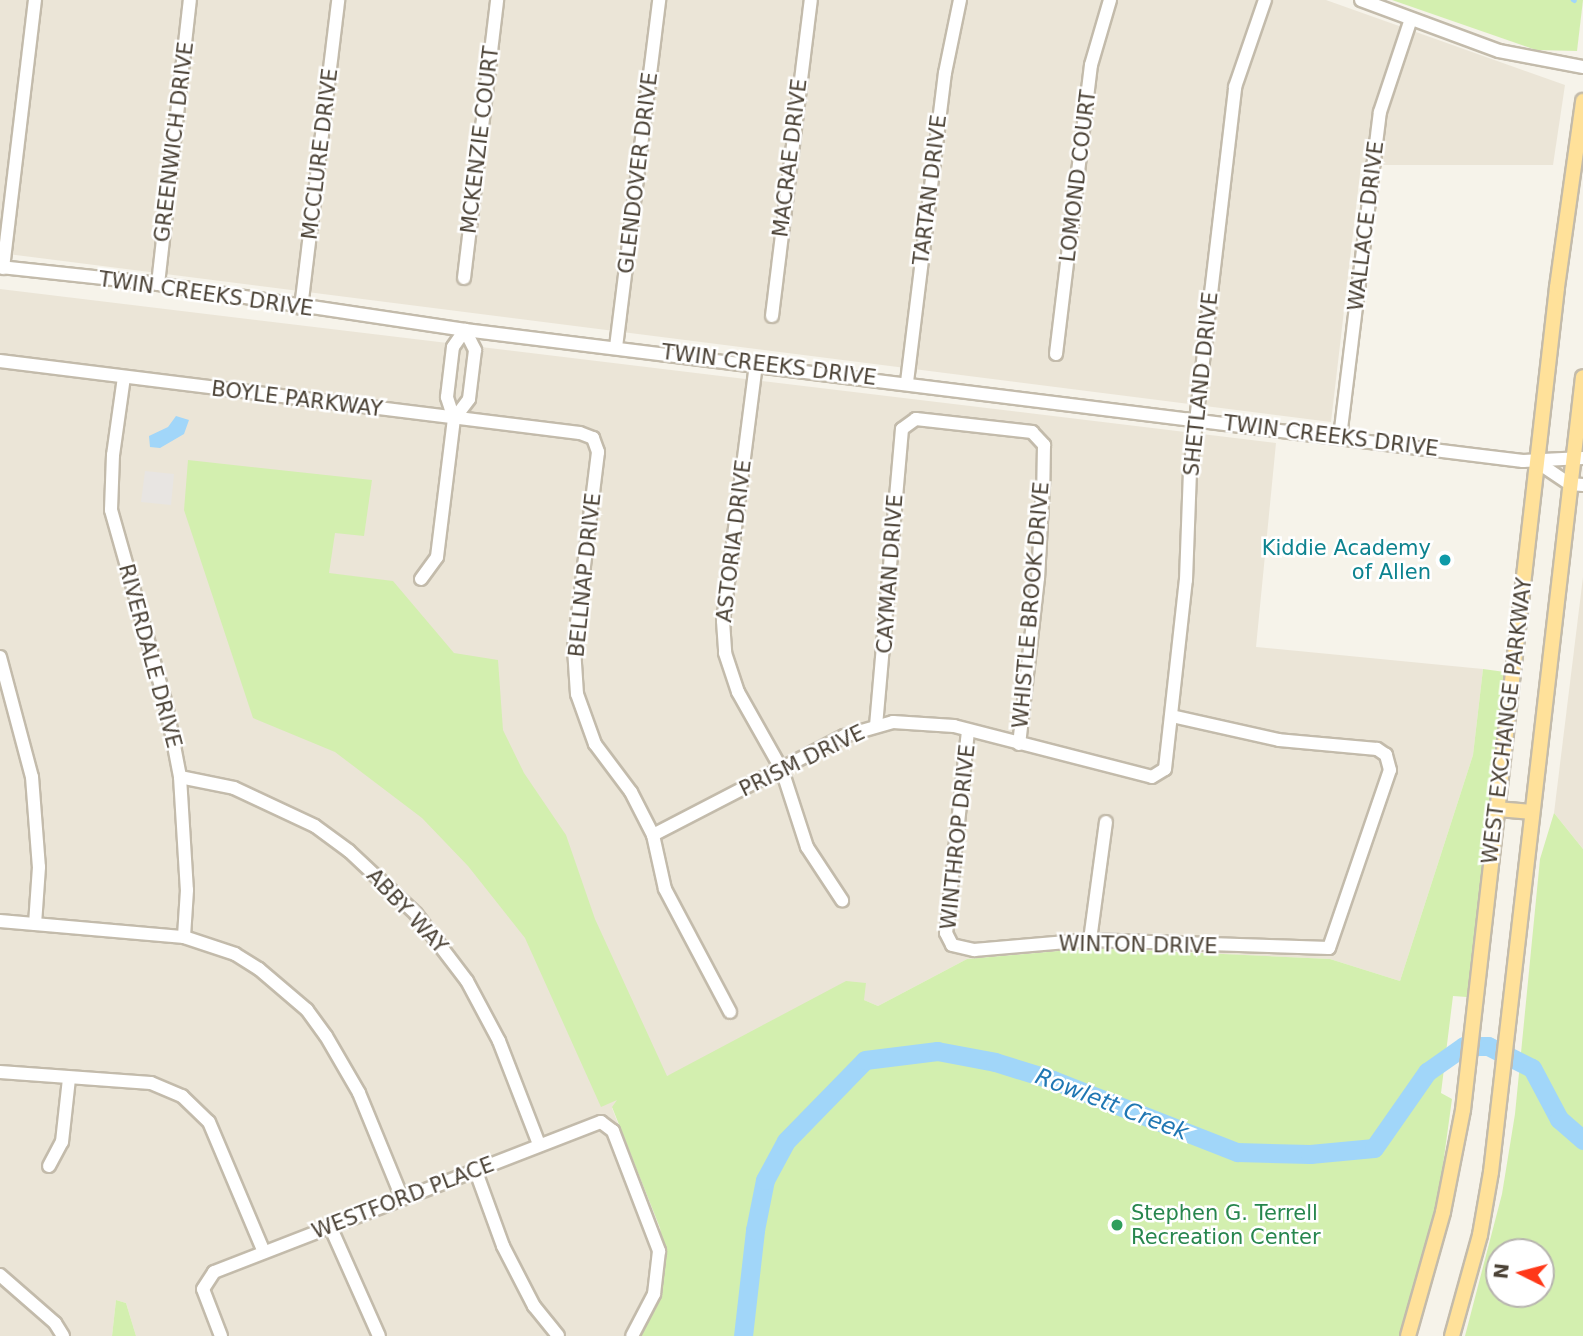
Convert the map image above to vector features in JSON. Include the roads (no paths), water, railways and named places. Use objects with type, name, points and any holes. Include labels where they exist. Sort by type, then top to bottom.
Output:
[{"type":"main road","name":"WEST EXCHANGE PARKWAY","points":[[1408,1336],[1443,1212],[1463,1110],[1537,463],[1583,101]]},
{"type":"main road","name":"WEST EXCHANGE PARKWAY","points":[[1452,1336],[1480,1235],[1499,1112],[1531,812],[1576,484],[1583,377]]},
{"type":"main road","points":[[1497,808],[1531,812]]},
{"type":"street","points":[[1,267],[35,0]]},
{"type":"street","name":"GREENWICH DRIVE","points":[[158,284],[190,0]]},
{"type":"street","name":"MCCLURE DRIVE","points":[[301,308],[338,0]]},
{"type":"street","name":"MCKENZIE COURT","points":[[464,278],[494,0]]},
{"type":"street","name":"GLENDOVER DRIVE","points":[[616,346],[659,0]]},
{"type":"street","name":"MACRAE DRIVE","points":[[772,316],[811,0]]},
{"type":"street","name":"TARTAN DRIVE","points":[[907,382],[945,73],[960,0]]},
{"type":"street","name":"LOMOND COURT","points":[[1056,354],[1091,65],[1110,0]]},
{"type":"street","name":"SHETLAND DRIVE","points":[[1162,773],[1172,716],[1196,419],[1235,88],[1265,0]]},
{"type":"street","points":[[1361,0],[1499,51],[1583,67]]},
{"type":"street","name":"WALLACE DRIVE","points":[[1339,437],[1380,112],[1411,19]]},
{"type":"street","name":"TWIN CREEKS DRIVE","points":[[1,267],[158,284],[301,308],[465,330],[756,363],[1537,463],[1578,458]]},
{"type":"street","points":[[421,579],[437,557],[454,419],[448,384],[453,347],[465,330],[475,350],[469,399],[454,419]]},
{"type":"street","name":"BOYLE PARKWAY","points":[[0,361],[580,433],[593,438]]},
{"type":"street","name":"ASTORIA DRIVE","points":[[756,363],[723,636],[737,692],[782,770],[807,847],[842,900]]},
{"type":"street","name":"RIVERDALE DRIVE","points":[[124,377],[113,455],[111,510],[163,693],[180,776],[187,890],[184,937]]},
{"type":"street","name":"WHISTLE BROOK DRIVE","points":[[906,424],[916,419],[1032,432],[1043,440],[1038,578],[1018,744]]},
{"type":"street","name":"CAYMAN DRIVE","points":[[876,726],[895,547],[899,434],[906,424]]},
{"type":"street","name":"BELLNAP DRIVE","points":[[593,438],[597,452],[574,648],[577,694],[595,744],[631,792],[653,835],[665,889],[730,1012]]},
{"type":"street","name":"TWIN CREEKS DRIVE","points":[[1537,463],[1576,484]]},
{"type":"street","points":[[0,657],[32,776],[38,858],[35,924]]},
{"type":"street","name":"WINTON DRIVE","points":[[949,942],[974,950],[1090,940],[1329,948],[1390,770],[1386,755],[1377,749],[1279,740],[1172,716]]},
{"type":"street","name":"PRISM DRIVE","points":[[653,835],[845,736],[876,726],[931,722],[1152,777],[1162,773]]},
{"type":"street","name":"WINTHROP DRIVE","points":[[949,942],[946,933],[968,731]]},
{"type":"street","name":"ABBY WAY","points":[[180,776],[234,788],[307,821],[349,851],[416,914],[467,981],[499,1041],[539,1144]]},
{"type":"street","points":[[1090,940],[1105,822]]},
{"type":"street","points":[[0,921],[184,937],[234,954],[259,969],[307,1010],[359,1093],[402,1198]]},
{"type":"street","points":[[0,1072],[151,1083],[188,1101],[217,1139],[264,1252]]},
{"type":"street","points":[[49,1166],[62,1142],[69,1079]]},
{"type":"street","name":"WESTFORD PLACE","points":[[221,1336],[204,1295],[204,1281],[214,1272],[596,1123],[606,1124],[613,1131],[659,1251],[654,1294],[632,1336]]},
{"type":"street","points":[[475,1169],[503,1246],[534,1306],[558,1336]]},
{"type":"street","points":[[330,1226],[379,1336]]},
{"type":"street","points":[[0,1275],[55,1323],[63,1336]]},
{"type":"water","points":[[176,416],[189,420],[184,434],[160,448],[150,447],[149,436],[168,427]]},
{"type":"waterway","name":"Rowlett Creek","points":[[743,1336],[755,1230],[765,1180],[786,1141],[865,1060],[937,1051],[995,1062],[1053,1080],[1237,1152],[1310,1154],[1374,1148],[1427,1072],[1464,1046],[1488,1046],[1532,1068],[1559,1119],[1583,1140]]},
{"type":"place","name":"Kiddie Academy of Allen","points":[[1445,560]]},
{"type":"place","name":"Stephen G. Terrell Recreation Center","points":[[1117,1225]]}]
